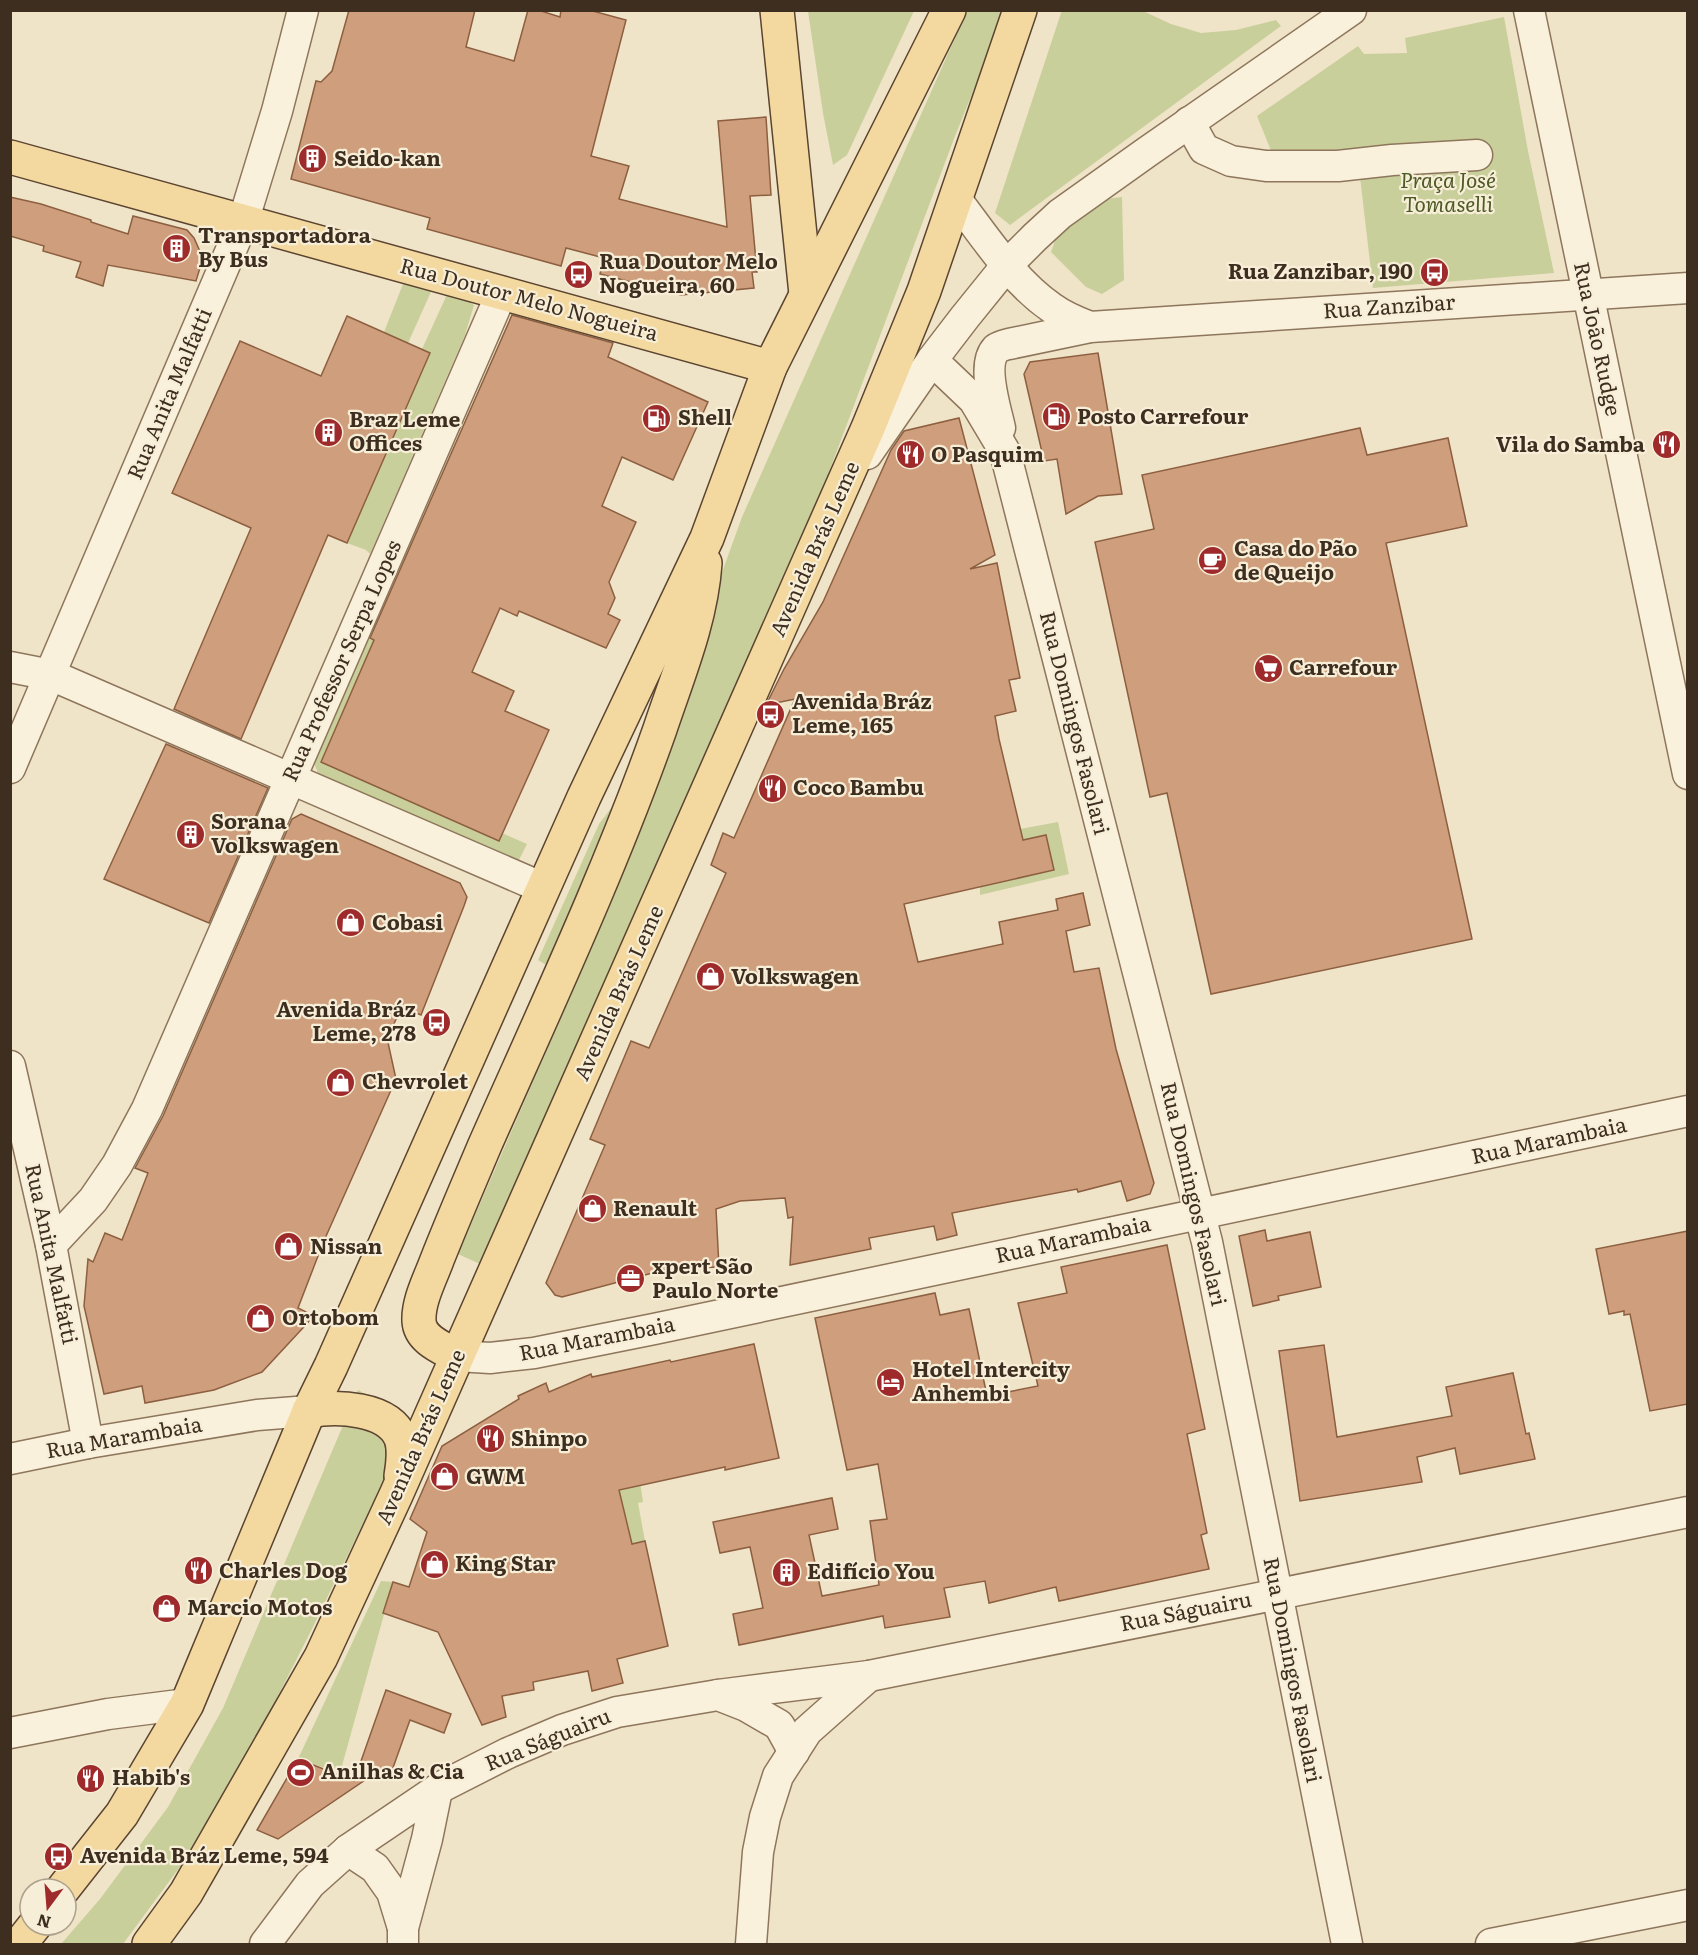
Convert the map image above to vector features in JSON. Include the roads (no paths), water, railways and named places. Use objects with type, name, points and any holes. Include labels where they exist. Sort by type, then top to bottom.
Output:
[{"type":"main road","points":[[777,10],[807,294]]},
{"type":"main road","points":[[72,1877],[122,1814],[187,1704],[309,1411],[332,1366],[584,797],[707,538],[770,367],[949,10]]},
{"type":"main road","name":"Avenida Brás Leme","points":[[149,1944],[186,1893],[321,1657],[396,1495],[837,499],[924,291],[957,200],[1020,10]]},
{"type":"main road","name":"Rua Doutor Melo Nogueira","points":[[10,157],[770,367]]},
{"type":"main road","points":[[457,1356],[436,1345],[423,1333],[419,1321],[422,1303],[458,1206],[639,788],[688,648],[698,612],[707,538]]},
{"type":"main road","points":[[309,1411],[342,1407],[379,1417],[390,1424],[401,1439],[403,1449],[396,1495]]},
{"type":"street","name":"Rua Anita Malfatti","points":[[10,768],[243,222],[277,111],[303,10]]},
{"type":"street","points":[[837,499],[932,360],[1007,265],[1060,214],[1351,10]]},
{"type":"street","name":"Rua João Rudge","points":[[1528,10],[1587,295],[1679,704],[1688,774]]},
{"type":"street","points":[[1189,122],[1204,149],[1231,161],[1266,166],[1338,166],[1477,155]]},
{"type":"street","name":"Rua Zanzibar","points":[[957,200],[1007,265],[1033,293],[1053,309],[1090,327]]},
{"type":"street","name":"Rua Zanzibar","points":[[1010,344],[1090,327],[1688,288]]},
{"type":"street","name":"Rua Professor Serpa Lopes","points":[[51,1245],[93,1200],[117,1165],[147,1109],[502,292]]},
{"type":"street","name":"Rua Domingos Fasolari","points":[[1010,344],[996,350],[990,363],[990,379],[1005,452],[1209,1254],[1347,1944]]},
{"type":"street","name":"Rua Domingos Fasolari","points":[[932,360],[974,399],[1005,452]]},
{"type":"street","points":[[10,667],[51,675],[543,888]]},
{"type":"street","name":"Rua Anita Malfatti","points":[[10,1066],[51,1245],[88,1443]]},
{"type":"street","name":"Rua Marambaia","points":[[457,1356],[490,1358],[534,1353],[676,1325],[1688,1111]]},
{"type":"street","name":"Rua Marambaia","points":[[10,1459],[88,1443],[257,1415],[309,1411]]},
{"type":"street","name":"Rua Ságuairu","points":[[265,1944],[310,1884],[348,1850],[436,1790],[508,1753],[562,1730],[617,1712],[718,1695],[869,1676],[1688,1512]]},
{"type":"street","points":[[751,1944],[758,1852],[765,1817],[778,1776],[807,1731],[869,1676]]},
{"type":"street","points":[[718,1695],[746,1706],[779,1725],[794,1752]]},
{"type":"street","points":[[10,1733],[108,1714],[187,1704]]},
{"type":"street","points":[[403,1936],[427,1839],[436,1790]]},
{"type":"street","points":[[348,1850],[375,1868],[392,1892],[403,1936]]},
{"type":"street","points":[[1491,1944],[1688,1905]]},
{"type":"place","name":"Seido-kan","points":[[313,159]]},
{"type":"place","name":"Transportadora By Bus","points":[[177,248]]},
{"type":"place","name":"Rua Zanzibar, 190","points":[[1434,272]]},
{"type":"place","name":"Rua Doutor Melo Nogueira, 60","points":[[578,274]]},
{"type":"place","name":"Posto Carrefour","points":[[1056,417]]},
{"type":"place","name":"Shell","points":[[657,418]]},
{"type":"place","name":"Braz Leme Offices","points":[[328,432]]},
{"type":"place","name":"Vila do Samba","points":[[1666,445]]},
{"type":"place","name":"O Pasquim","points":[[910,455]]},
{"type":"place","name":"Casa do Pão de Queijo","points":[[1213,561]]},
{"type":"place","name":"Carrefour","points":[[1268,668]]},
{"type":"place","name":"Avenida Bráz Leme, 165","points":[[771,714]]},
{"type":"place","name":"Coco Bambu","points":[[772,788]]},
{"type":"place","name":"Sorana Volkswagen","points":[[190,834]]},
{"type":"place","name":"Cobasi","points":[[351,923]]},
{"type":"place","name":"Volkswagen","points":[[710,977]]},
{"type":"place","name":"Avenida Bráz Leme, 278","points":[[437,1022]]},
{"type":"place","name":"Chevrolet","points":[[341,1082]]},
{"type":"place","name":"Renault","points":[[592,1209]]},
{"type":"place","name":"Nissan","points":[[289,1247]]},
{"type":"place","name":"xpert São Paulo Norte","points":[[631,1279]]},
{"type":"place","name":"Ortobom","points":[[261,1318]]},
{"type":"place","name":"Hotel Intercity Anhembi","points":[[891,1382]]},
{"type":"place","name":"Shinpo","points":[[490,1439]]},
{"type":"place","name":"GWM","points":[[445,1477]]},
{"type":"place","name":"King Star","points":[[434,1564]]},
{"type":"place","name":"Charles Dog","points":[[198,1571]]},
{"type":"place","name":"Edifício You","points":[[786,1572]]},
{"type":"place","name":"Marcio Motos","points":[[166,1608]]},
{"type":"place","name":"Anilhas & Cia","points":[[300,1772]]},
{"type":"place","name":"Habib's","points":[[91,1778]]},
{"type":"place","name":"Avenida Bráz Leme, 594","points":[[59,1856]]},
{"type":"park label","name":"Praça José Tomaselli","points":[[1448,193]]}]
